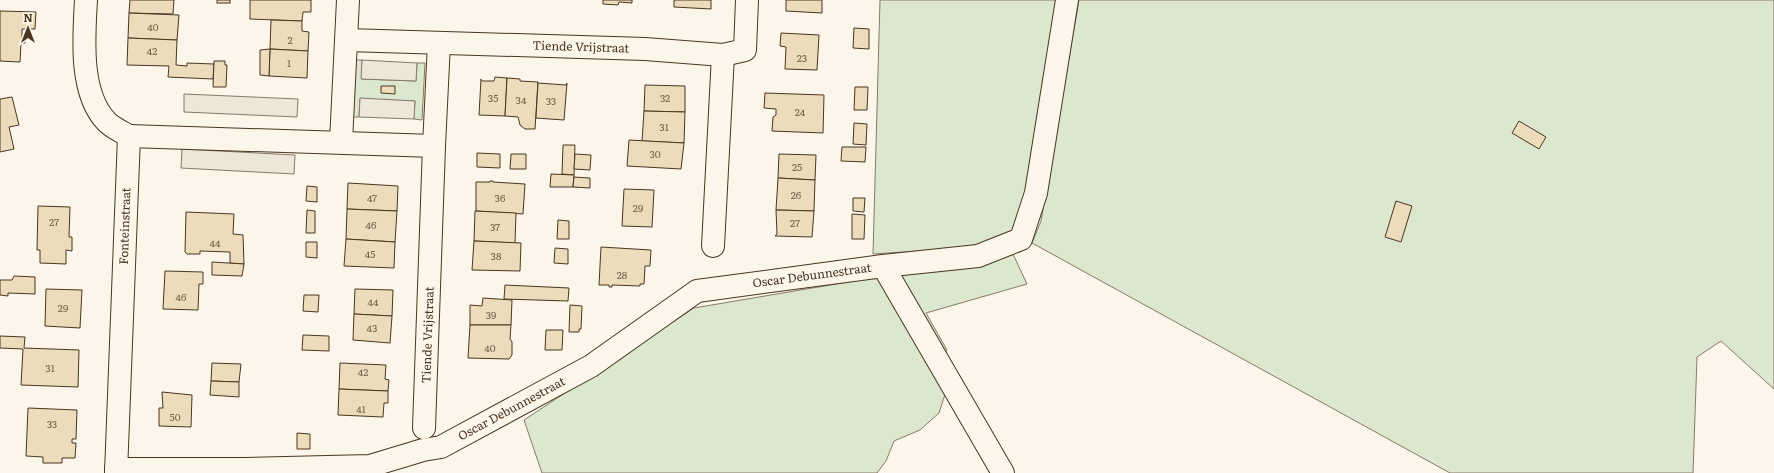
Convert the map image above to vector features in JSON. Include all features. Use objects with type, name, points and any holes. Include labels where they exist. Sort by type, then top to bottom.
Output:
[{"type":"street","points":[[86,0],[83,52],[92,100],[106,122],[129,136],[434,146]]},
{"type":"street","points":[[340,142],[347,40],[348,0]]},
{"type":"street","name":"Tiende Vrijstraat","points":[[347,40],[645,49],[723,55],[744,50],[747,0]]},
{"type":"street","name":"Oscar Debunnestraat","points":[[116,471],[370,466],[423,450],[442,447],[591,366],[697,291],[883,266],[978,256],[1021,238],[1036,193],[1067,0]]},
{"type":"street","name":"Tiende Vrijstraat","points":[[424,428],[439,42]]},
{"type":"street","points":[[713,246],[723,55]]},
{"type":"street","name":"Fonteinstraat","points":[[116,471],[129,136]]},
{"type":"street","name":"Oscar Debunnestraat","points":[[883,266],[1003,473]]},
{"type":"green space","points":[[880,0],[1061,0],[1028,200],[1012,231],[992,242],[963,248],[873,254]]},
{"type":"green space","points":[[1079,0],[1774,0],[1774,389],[1721,341],[1697,357],[1693,473],[1450,473],[1032,243],[1041,221]]},
{"type":"green space","points":[[354,60],[362,60],[362,79],[416,81],[417,63],[425,63],[422,120],[414,119],[415,101],[360,99],[359,117],[352,117]]},
{"type":"green space","points":[[1013,254],[1027,284],[926,313],[947,350],[942,358],[947,388],[939,413],[920,430],[894,441],[886,461],[877,473],[542,473],[524,420],[694,308]]},
{"type":"shaded area","points":[[362,60],[417,63],[416,81],[361,79]]},
{"type":"shaded area","points":[[184,94],[298,99],[297,117],[184,112]]},
{"type":"shaded area","points":[[360,98],[415,101],[414,119],[359,117]]},
{"type":"shaded area","points":[[182,149],[295,155],[294,174],[181,168]]},
{"type":"building","points":[[130,0],[174,0],[173,14],[129,13]]},
{"type":"building","points":[[217,0],[230,0],[230,3],[217,3]]},
{"type":"building","points":[[250,0],[311,0],[311,12],[303,12],[302,21],[250,19]]},
{"type":"building","points":[[603,0],[632,0],[632,3],[619,2],[618,5],[603,4]]},
{"type":"building","points":[[674,0],[711,0],[711,9],[674,7]]},
{"type":"building","points":[[786,0],[822,0],[822,13],[786,11]]},
{"type":"building","points":[[0,11],[36,12],[35,29],[22,29],[22,41],[25,41],[25,43],[21,43],[20,62],[0,61]]},
{"type":"building","points":[[129,13],[179,15],[177,40],[128,38]]},
{"type":"building","points":[[271,20],[302,21],[302,31],[309,32],[308,51],[270,49]]},
{"type":"building","points":[[854,28],[869,29],[869,49],[853,48]]},
{"type":"building","points":[[781,33],[819,35],[817,70],[785,69],[786,47],[780,46]]},
{"type":"building","points":[[128,38],[177,40],[176,65],[187,66],[187,63],[214,64],[213,79],[168,77],[169,66],[127,65]]},
{"type":"building","points":[[270,49],[308,51],[307,78],[269,76]]},
{"type":"building","points":[[270,49],[269,76],[260,75],[260,50]]},
{"type":"building","points":[[214,61],[225,61],[225,65],[227,65],[226,87],[213,87]]},
{"type":"building","points":[[495,77],[507,78],[505,116],[479,115],[481,79],[482,81],[494,81]]},
{"type":"building","points":[[507,78],[520,79],[520,81],[538,82],[535,129],[525,129],[520,125],[518,117],[505,116]]},
{"type":"building","points":[[538,83],[566,85],[567,83],[564,120],[536,118]]},
{"type":"building","points":[[645,85],[685,86],[685,112],[644,111]]},
{"type":"building","points":[[381,86],[395,86],[395,94],[381,93]]},
{"type":"building","points":[[855,87],[868,87],[867,110],[854,110]]},
{"type":"building","points":[[765,93],[824,95],[823,133],[772,131],[773,117],[776,115],[776,109],[764,108]]},
{"type":"building","points":[[12,97],[19,125],[9,127],[14,149],[0,152],[0,99]]},
{"type":"building","points":[[644,111],[685,112],[684,143],[642,141]]},
{"type":"building","points":[[1519,121],[1546,137],[1539,149],[1512,133]]},
{"type":"building","points":[[854,123],[867,124],[866,145],[853,144]]},
{"type":"building","points":[[629,140],[684,143],[681,169],[627,166]]},
{"type":"building","points":[[563,145],[575,145],[574,175],[562,174]]},
{"type":"building","points":[[842,147],[866,147],[865,162],[841,161]]},
{"type":"building","points":[[477,153],[500,154],[500,168],[477,167]]},
{"type":"building","points":[[511,154],[526,154],[526,169],[510,169]]},
{"type":"building","points":[[575,154],[591,155],[590,170],[574,169]]},
{"type":"building","points":[[779,154],[816,155],[815,180],[778,178]]},
{"type":"building","points":[[551,174],[574,175],[573,187],[550,187]]},
{"type":"building","points":[[574,177],[590,178],[590,188],[573,187]]},
{"type":"building","points":[[778,178],[815,180],[814,211],[776,210]]},
{"type":"building","points":[[490,181],[525,184],[523,214],[476,211],[476,182]]},
{"type":"building","points":[[348,183],[398,186],[397,211],[347,209]]},
{"type":"building","points":[[307,186],[317,187],[317,202],[306,201]]},
{"type":"building","points":[[624,189],[654,190],[652,227],[622,226]]},
{"type":"building","points":[[853,198],[865,198],[864,212],[853,211]]},
{"type":"building","points":[[1396,201],[1412,206],[1401,242],[1385,237]]},
{"type":"building","points":[[38,206],[70,207],[69,237],[72,237],[72,251],[66,250],[66,264],[40,263],[40,250],[37,250]]},
{"type":"building","points":[[347,209],[397,211],[395,242],[346,239]]},
{"type":"building","points":[[307,210],[315,211],[315,233],[306,233]]},
{"type":"building","points":[[776,210],[814,211],[812,237],[775,236],[777,234]]},
{"type":"building","points":[[475,211],[516,213],[515,243],[474,241]]},
{"type":"building","points":[[186,212],[234,214],[233,234],[243,235],[244,264],[230,263],[230,252],[200,251],[200,254],[187,254],[185,252]]},
{"type":"building","points":[[852,214],[865,215],[864,239],[852,239]]},
{"type":"building","points":[[558,220],[569,221],[569,239],[557,239]]},
{"type":"building","points":[[346,239],[395,242],[394,268],[344,266]]},
{"type":"building","points":[[474,241],[521,243],[520,271],[472,270]]},
{"type":"building","points":[[306,242],[317,242],[317,258],[306,257]]},
{"type":"building","points":[[601,247],[651,250],[650,266],[645,266],[644,284],[640,284],[640,286],[612,285],[612,287],[609,287],[609,285],[599,285]]},
{"type":"building","points":[[555,248],[568,249],[568,264],[554,263]]},
{"type":"building","points":[[212,262],[244,264],[242,276],[212,275]]},
{"type":"building","points":[[165,271],[203,272],[203,284],[199,284],[198,310],[163,309]]},
{"type":"building","points":[[14,276],[35,277],[35,294],[8,293],[8,296],[0,295],[0,280],[12,280]]},
{"type":"building","points":[[505,285],[569,288],[568,301],[504,299]]},
{"type":"building","points":[[46,289],[82,290],[80,328],[45,326]]},
{"type":"building","points":[[355,289],[393,290],[392,316],[354,314]]},
{"type":"building","points":[[304,295],[319,295],[318,312],[303,311]]},
{"type":"building","points":[[483,298],[512,300],[511,325],[470,325],[470,305],[482,306]]},
{"type":"building","points":[[570,305],[582,306],[581,329],[579,329],[579,332],[569,332]]},
{"type":"building","points":[[354,314],[392,316],[390,343],[353,340]]},
{"type":"building","points":[[470,325],[511,325],[510,339],[512,342],[512,355],[509,359],[468,358]]},
{"type":"building","points":[[546,330],[563,330],[562,350],[545,350]]},
{"type":"building","points":[[303,335],[329,336],[329,351],[302,350]]},
{"type":"building","points":[[0,336],[25,337],[24,348],[79,350],[78,387],[21,385],[23,349],[0,348]]},
{"type":"building","points":[[212,363],[241,364],[239,382],[211,381]]},
{"type":"building","points":[[340,363],[386,365],[385,379],[389,380],[388,391],[339,389]]},
{"type":"building","points":[[211,381],[239,382],[239,397],[210,395]]},
{"type":"building","points":[[339,389],[388,391],[388,403],[384,403],[383,417],[338,415]]},
{"type":"building","points":[[162,392],[192,395],[191,427],[159,426],[159,408],[163,408]]},
{"type":"building","points":[[28,408],[77,410],[76,439],[72,439],[72,443],[76,443],[75,458],[62,458],[62,463],[43,463],[43,457],[26,456]]},
{"type":"building","points":[[297,433],[310,434],[310,449],[297,449]]}]
